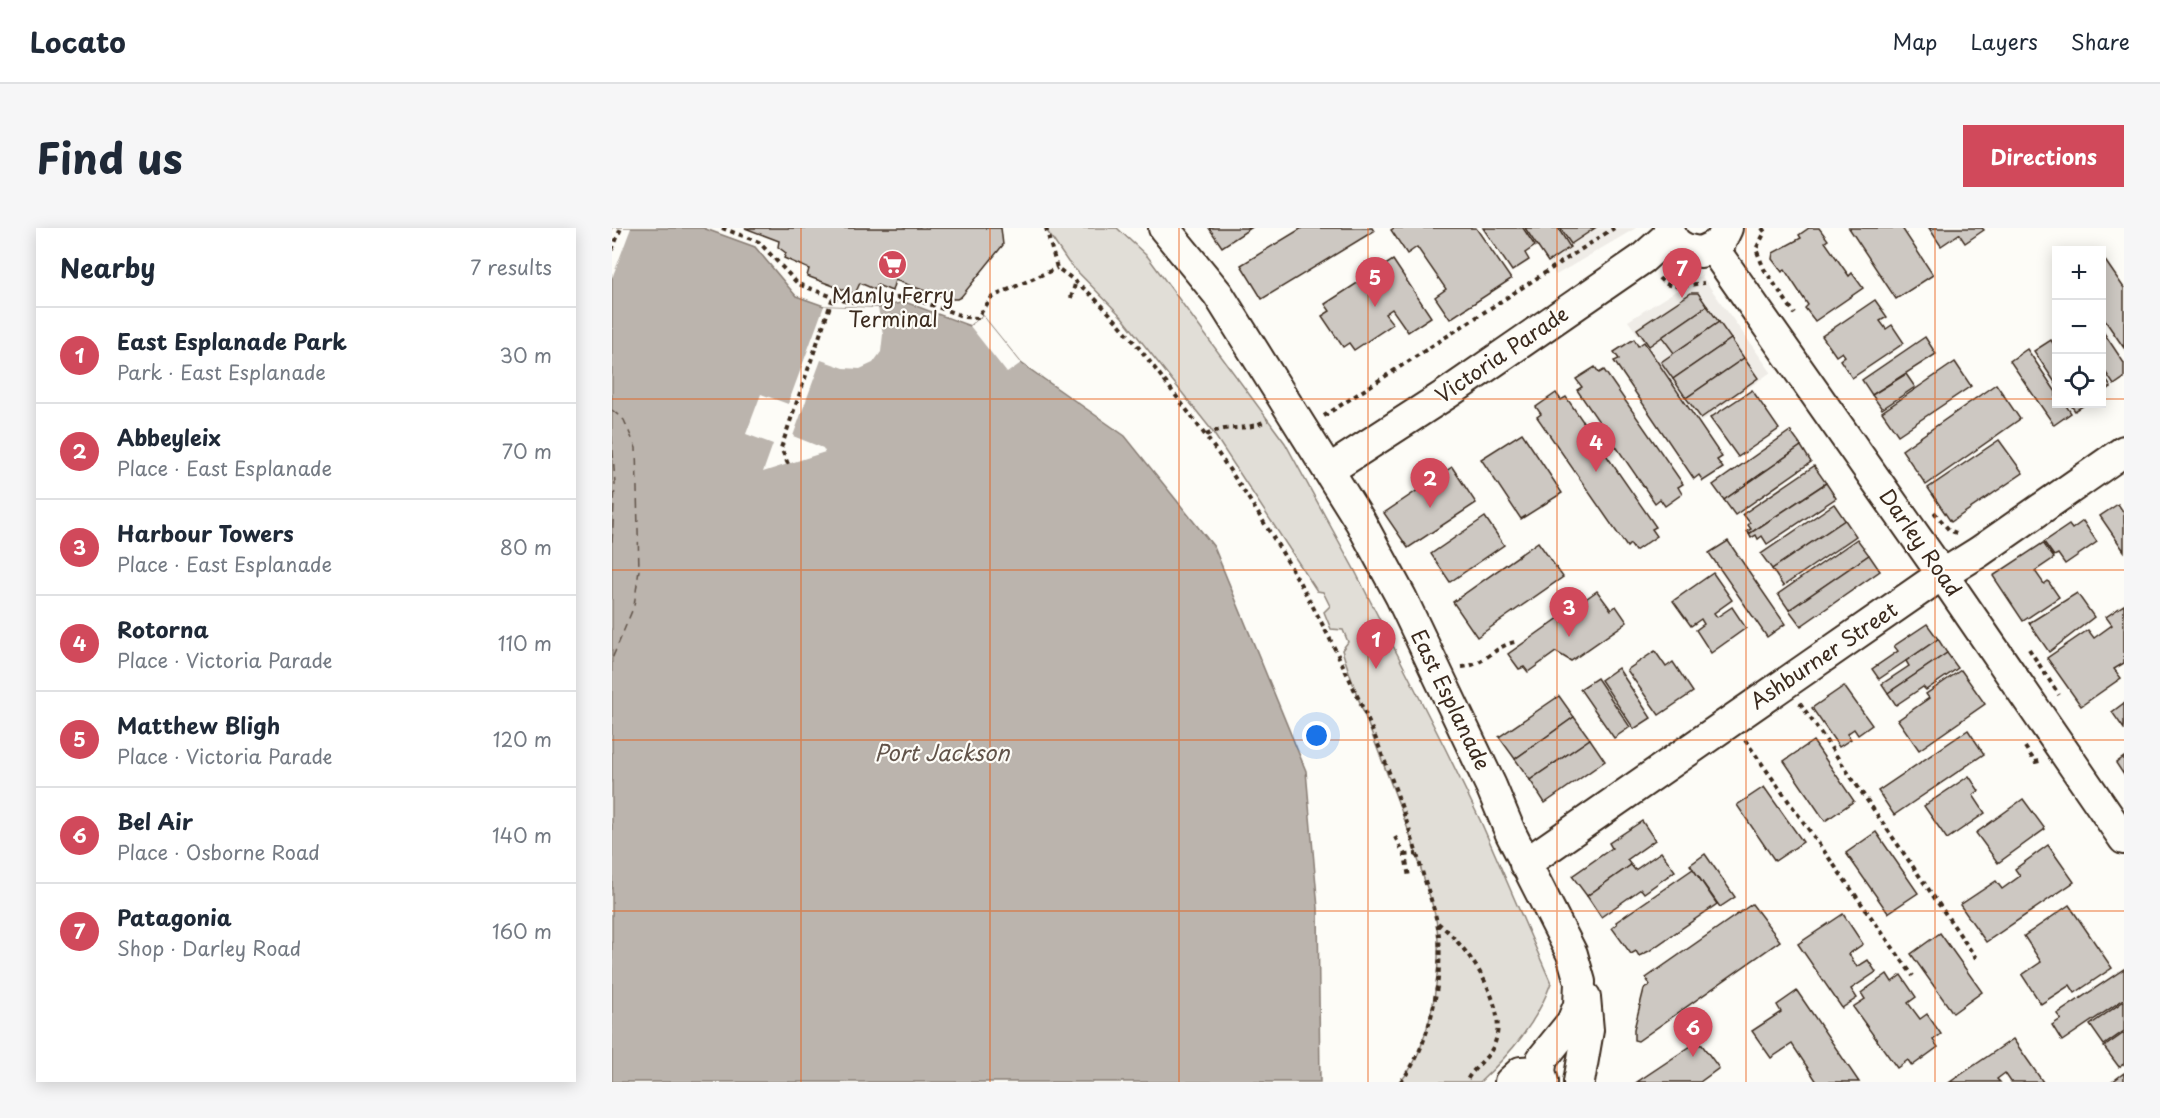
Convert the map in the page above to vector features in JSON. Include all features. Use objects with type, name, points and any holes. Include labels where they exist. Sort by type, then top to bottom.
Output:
[{"type":"street","name":"East Esplanade","points":[[1164,228],[1218,294],[1329,470],[1401,597],[1491,786],[1525,864],[1572,954],[1580,982],[1579,1005],[1572,1022],[1542,1059],[1541,1077],[1521,1072],[1510,1082]]},
{"type":"street","name":"Victoria Parade","points":[[1329,470],[1448,393],[1642,259],[1669,231]]},
{"type":"street","points":[[1669,231],[1680,247],[1690,251],[1701,252],[1720,238]]},
{"type":"street","name":"Darley Road","points":[[1720,238],[1942,574],[2124,839]]},
{"type":"street","name":"Ashburner Street","points":[[1525,864],[1942,574],[1979,552],[2124,451]]},
{"type":"street","points":[[1580,982],[1588,1007],[1588,1030],[1580,1082]]},
{"type":"path","points":[[612,250],[621,228]]},
{"type":"path","points":[[722,228],[759,242],[798,284],[832,297],[848,302],[909,297],[965,317],[977,318],[992,297],[1057,267]]},
{"type":"path","points":[[1046,228],[1057,267],[1076,280],[1140,350],[1206,435],[1262,518],[1321,623],[1371,729],[1417,854],[1437,923],[1439,946],[1431,1010],[1419,1056],[1400,1082]]},
{"type":"path","points":[[1319,409],[1325,417],[1614,228]]},
{"type":"path","points":[[1642,259],[1663,283],[1678,287],[1704,283],[1711,292]]},
{"type":"path","points":[[1071,298],[1076,280]]},
{"type":"path","points":[[788,464],[781,448],[832,297]]},
{"type":"path","points":[[1206,435],[1220,428],[1255,428],[1271,417]]},
{"type":"path","points":[[1456,669],[1476,666],[1503,645],[1515,642]]},
{"type":"path","points":[[1786,682],[1976,958]]},
{"type":"path","points":[[1731,720],[1913,976]]},
{"type":"path","points":[[1395,837],[1404,855],[1409,877]]},
{"type":"path","points":[[1404,855],[1417,854]]},
{"type":"path","points":[[1437,923],[1459,942],[1476,964],[1498,1023],[1493,1048],[1466,1082]]},
{"type":"shaded area","points":[[1049,228],[1117,228],[1148,257],[1285,443],[1354,569],[1445,748],[1481,822],[1551,983],[1538,1012],[1522,1037],[1480,1082],[1400,1082],[1411,1068],[1418,1053],[1432,1010],[1438,962],[1437,926],[1412,841],[1342,650],[1348,642],[1343,630],[1331,629],[1324,612],[1330,606],[1323,592],[1317,591],[1210,428],[1122,317],[1068,262],[1047,231]]},
{"type":"shaded area","points":[[1524,228],[1636,228],[1556,275]]},
{"type":"shaded area","points":[[1701,275],[1771,372],[1701,422],[1628,321]]},
{"type":"water","name":"Port Jackson","points":[[612,228],[703,228],[755,247],[796,296],[824,306],[878,308],[905,302],[970,326],[983,316],[1021,363],[1125,436],[1214,547],[1306,771],[1318,908],[1320,1082],[612,1082]]},
{"type":"pier","points":[[612,228],[631,228],[612,278]]},
{"type":"pier","points":[[824,306],[878,308],[883,334],[881,352],[873,363],[860,369],[844,368],[821,360],[793,436],[823,448],[825,452],[763,472],[773,444],[746,434],[761,394],[788,404]]},
{"type":"pier","points":[[983,316],[1021,363],[1007,373],[970,326]]},
{"type":"building","name":"Manly Ferry Terminal","points":[[745,228],[1001,228],[1003,245],[957,299],[947,299],[895,280],[892,291],[877,285],[876,290],[860,283],[855,294],[807,276],[809,269],[784,258],[786,253],[778,247],[779,241]]},
{"type":"building","points":[[1209,228],[1251,228],[1222,247]]},
{"type":"building","points":[[1302,228],[1372,228],[1374,231],[1262,299],[1241,265]]},
{"type":"building","points":[[1394,228],[1476,228],[1511,279],[1450,319],[1435,297],[1446,289],[1417,247],[1407,254],[1391,230]]},
{"type":"building","points":[[1483,228],[1523,228],[1535,246],[1525,253],[1529,260],[1512,271]]},
{"type":"building","points":[[1525,228],[1558,228],[1570,247],[1548,262]]},
{"type":"building","points":[[1560,228],[1595,228],[1571,244]]},
{"type":"building","points":[[1809,228],[1819,228],[1828,240],[1825,242],[1849,276],[1852,273],[1863,288],[1815,321],[1805,308],[1808,305],[1785,270],[1782,272],[1772,259],[1773,253],[1801,238],[1799,235]]},
{"type":"building","points":[[1849,228],[1902,228],[1933,275],[1896,299]]},
{"type":"building","points":[[1929,228],[1982,228],[1984,230],[1965,243],[1959,234],[1941,246]]},
{"type":"building","points":[[1393,260],[1431,317],[1408,332],[1392,309],[1385,314],[1393,324],[1354,350],[1349,343],[1343,347],[1322,316],[1330,311],[1325,304],[1362,280],[1368,288],[1382,279],[1376,271]]},
{"type":"building","points":[[2106,262],[2124,288],[2124,348],[2106,322]]},
{"type":"building","points":[[1691,293],[1698,293],[1707,306],[1649,346],[1637,329]]},
{"type":"building","points":[[1875,300],[1887,317],[1880,321],[1886,329],[1892,325],[1904,343],[1852,378],[1840,360],[1845,356],[1842,352],[1836,356],[1822,336]]},
{"type":"building","points":[[1707,306],[1719,322],[1674,353],[1662,337]]},
{"type":"building","points":[[1719,322],[1731,339],[1673,379],[1661,362]]},
{"type":"building","points":[[2106,336],[2124,363],[2124,378],[2114,385],[2106,373]]},
{"type":"building","points":[[1925,337],[1936,354],[1872,395],[1862,380]]},
{"type":"building","points":[[1634,339],[1638,346],[1644,342],[1722,457],[1717,460],[1723,468],[1703,481],[1699,475],[1694,479],[1614,361],[1619,359],[1614,352]]},
{"type":"building","points":[[1731,339],[1744,358],[1686,398],[1673,379]]},
{"type":"building","points":[[2051,340],[2052,378],[2034,351]]},
{"type":"building","points":[[2027,349],[2052,386],[2052,408],[2068,408],[2071,413],[2054,425],[2010,361]]},
{"type":"building","points":[[1744,358],[1758,378],[1701,418],[1686,398]]},
{"type":"building","points":[[1955,362],[1971,386],[1898,435],[1882,412]]},
{"type":"building","points":[[1595,367],[1599,373],[1604,370],[1683,484],[1678,487],[1682,494],[1665,506],[1660,499],[1655,503],[1577,390],[1582,387],[1576,379]]},
{"type":"building","points":[[1906,374],[1915,387],[1882,409],[1872,395]]},
{"type":"building","points":[[2106,380],[2111,387],[2106,390]]},
{"type":"building","points":[[1996,384],[2020,419],[1926,485],[1902,450]]},
{"type":"building","points":[[1752,390],[1779,429],[1738,457],[1710,418]]},
{"type":"building","points":[[1556,393],[1561,400],[1566,397],[1656,527],[1652,529],[1657,536],[1635,551],[1630,544],[1627,547],[1537,417],[1541,414],[1536,407]]},
{"type":"building","points":[[1790,431],[1801,446],[1724,500],[1713,485]]},
{"type":"building","points":[[1522,433],[1562,493],[1521,519],[1481,459]]},
{"type":"building","points":[[1999,440],[2023,473],[1951,522],[1928,488]]},
{"type":"building","points":[[1801,446],[1811,462],[1735,515],[1724,500]]},
{"type":"building","points":[[1814,466],[1826,483],[1749,534],[1747,531],[1751,529],[1748,525],[1750,523],[1743,514]]},
{"type":"building","points":[[1452,467],[1476,503],[1408,548],[1384,513]]},
{"type":"building","points":[[1826,483],[1836,498],[1767,544],[1762,536],[1758,539],[1756,535],[1751,538],[1749,534]]},
{"type":"building","points":[[1834,504],[1845,520],[1772,569],[1761,554]]},
{"type":"building","points":[[2118,504],[2124,513],[2124,551],[2100,516]]},
{"type":"building","points":[[1485,517],[1504,545],[1450,582],[1431,554]]},
{"type":"building","points":[[1845,520],[1856,536],[1783,586],[1772,569]]},
{"type":"building","points":[[2083,521],[2097,542],[2065,564],[2058,554],[2054,556],[2044,542],[2069,525],[2072,529]]},
{"type":"building","points":[[1857,539],[1869,555],[1789,610],[1778,594]]},
{"type":"building","points":[[1728,541],[1785,624],[1767,637],[1709,553]]},
{"type":"building","points":[[1538,542],[1563,577],[1477,637],[1453,602]]},
{"type":"building","points":[[2043,543],[2054,558],[2035,571],[2044,584],[2048,581],[2059,597],[2023,621],[1993,576]]},
{"type":"building","points":[[1869,555],[1880,571],[1801,626],[1789,610]]},
{"type":"building","points":[[1713,573],[1732,600],[1714,613],[1717,617],[1732,607],[1746,628],[1711,653],[1696,630],[1704,624],[1701,619],[1691,626],[1673,601]]},
{"type":"building","points":[[1597,591],[1611,610],[1616,606],[1627,622],[1571,661],[1556,652],[1528,672],[1524,667],[1519,669],[1508,654]]},
{"type":"building","points":[[2077,593],[2094,617],[2049,652],[2029,623]]},
{"type":"building","points":[[2124,605],[2124,663],[2114,669],[2121,678],[2081,706],[2047,658],[2088,630],[2094,638],[2112,625],[2106,617]]},
{"type":"building","points":[[1927,624],[1938,639],[1879,679],[1872,669],[1898,651],[1894,646]]},
{"type":"building","points":[[1938,639],[1947,653],[1888,693],[1882,684],[1909,666],[1906,661]]},
{"type":"building","points":[[1655,651],[1666,667],[1673,662],[1693,692],[1659,715],[1627,670]]},
{"type":"building","points":[[1947,653],[1958,668],[1926,690],[1923,687],[1896,705],[1888,693]]},
{"type":"building","points":[[1618,668],[1651,718],[1634,729],[1601,680]]},
{"type":"building","points":[[1961,670],[1985,704],[1919,750],[1898,720],[1929,698],[1926,694]]},
{"type":"building","points":[[1597,678],[1630,727],[1614,738],[1580,689]]},
{"type":"building","points":[[1844,686],[1872,725],[1858,735],[1854,729],[1847,734],[1851,739],[1839,747],[1812,708]]},
{"type":"building","points":[[1559,696],[1574,717],[1515,759],[1499,737]]},
{"type":"building","points":[[2124,703],[2124,729],[2112,712]]},
{"type":"building","points":[[1574,717],[1590,739],[1530,780],[1515,759]]},
{"type":"building","points":[[1968,730],[1984,754],[1894,815],[1878,791]]},
{"type":"building","points":[[1590,739],[1605,761],[1545,803],[1530,780]]},
{"type":"building","points":[[1813,741],[1854,801],[1825,821],[1784,761]]},
{"type":"building","points":[[2124,757],[2124,775],[2116,763]]},
{"type":"building","points":[[1969,776],[1979,791],[1973,795],[1985,813],[1947,839],[1924,806]]},
{"type":"building","points":[[1764,787],[1803,842],[1775,861],[1737,805]]},
{"type":"building","points":[[2023,799],[2045,829],[1998,863],[1976,833]]},
{"type":"building","points":[[1642,821],[1655,840],[1627,860],[1631,865],[1587,896],[1572,876],[1612,848],[1609,843]]},
{"type":"building","points":[[1876,832],[1918,893],[1888,913],[1846,853]]},
{"type":"building","points":[[2048,845],[2074,882],[1986,942],[1960,905],[1996,881],[2002,889],[2020,876],[2015,869]]},
{"type":"building","points":[[1661,852],[1675,871],[1644,893],[1641,889],[1601,917],[1587,896],[1631,865],[1635,870]]},
{"type":"building","points":[[1705,854],[1735,897],[1720,907],[1690,865]]},
{"type":"building","points":[[1693,869],[1717,904],[1649,951],[1639,956],[1636,951],[1631,954],[1612,928],[1617,924],[1616,922]]},
{"type":"building","points":[[1752,904],[1780,941],[1638,1041],[1634,1040],[1634,1029],[1644,989],[1650,985],[1646,978]]},
{"type":"building","points":[[2069,905],[2112,968],[2075,993],[2070,985],[2041,1004],[2022,975],[2041,962],[2024,936]]},
{"type":"building","points":[[1843,914],[1863,944],[1849,954],[1857,967],[1868,960],[1876,972],[1851,989],[1857,998],[1842,1008],[1798,944]]},
{"type":"building","points":[[1940,933],[1982,992],[1953,1013],[1911,954]]},
{"type":"building","points":[[2124,969],[2124,999],[2062,1041],[2052,1025],[2061,1019],[2057,1014]]},
{"type":"building","points":[[1887,974],[1892,982],[1901,975],[1916,997],[1908,1003],[1920,1019],[1927,1014],[1941,1034],[1933,1040],[1938,1047],[1912,1066],[1908,1060],[1897,1068],[1853,1007],[1865,999],[1861,993]]},
{"type":"building","points":[[1797,991],[1859,1082],[1817,1082],[1792,1044],[1771,1058],[1752,1031],[1781,1012],[1777,1005]]},
{"type":"building","points":[[2124,1001],[2124,1031],[2104,1045],[2090,1025]]},
{"type":"building","points":[[2124,1033],[2124,1064],[2119,1067],[2104,1047]]},
{"type":"building","points":[[2013,1039],[2043,1082],[2011,1082],[2005,1073],[1997,1079],[2000,1082],[1950,1082]]},
{"type":"building","points":[[1694,1044],[1702,1045],[1719,1068],[1700,1082],[1637,1082]]},
{"type":"building","points":[[2124,1073],[2124,1082],[2112,1082]]},
{"type":"ferry route","points":[[612,410],[624,420],[636,448],[639,570],[634,606],[612,659]]},
{"type":"ferry route","points":[[612,436],[615,484],[612,544]]},
{"type":"place","name":"Manly Ferry Terminal","points":[[893,265]]},
{"type":"place","name":"Patagonia","points":[[1682,298]]},
{"type":"place","name":"Matthew Bligh","points":[[1375,307]]},
{"type":"place","name":"Rotorna","points":[[1596,472]]},
{"type":"place","name":"Abbeyleix","points":[[1430,508]]},
{"type":"place","name":"Harbour Towers","points":[[1569,637]]},
{"type":"place","name":"East Esplanade Park","points":[[1376,669]]},
{"type":"place","name":"Bel Air","points":[[1693,1057]]}]
